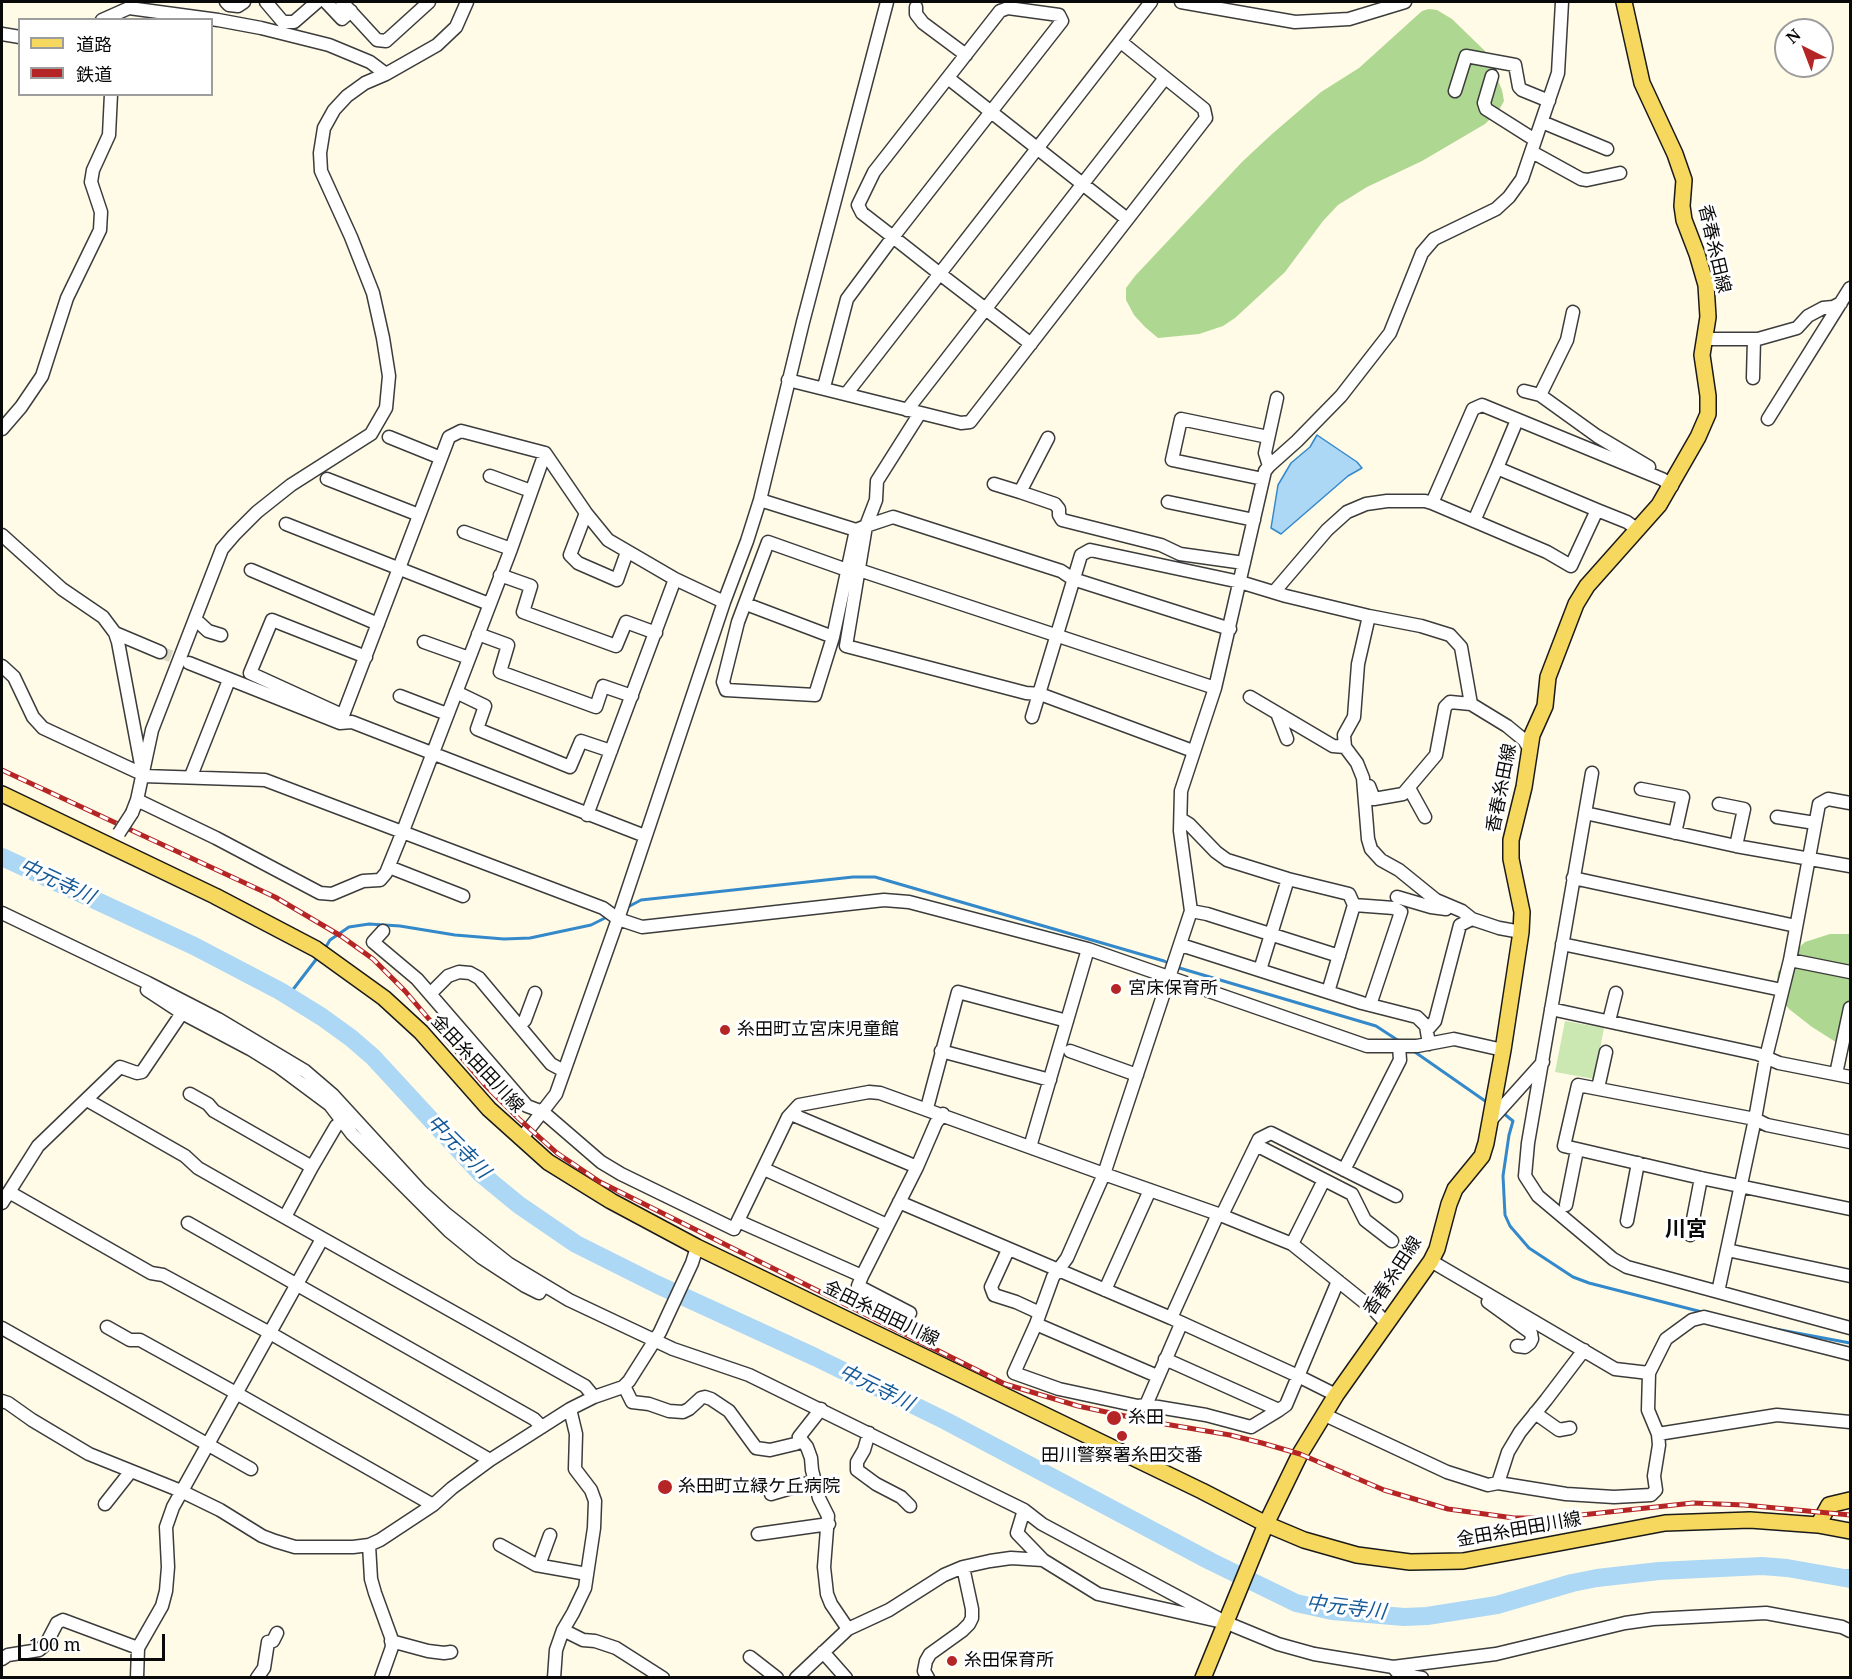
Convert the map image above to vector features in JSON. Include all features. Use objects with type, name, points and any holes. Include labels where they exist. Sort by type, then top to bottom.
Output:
[{"type":"main road","name":"香春糸田線","points":[[1203,1677],[1264,1530],[1300,1454],[1336,1395],[1431,1261],[1437,1249],[1455,1189],[1482,1156],[1503,1050],[1521,932],[1522,912],[1511,859],[1511,840],[1524,786],[1532,735],[1545,706],[1548,677],[1576,604],[1587,586],[1659,505],[1672,486],[1708,414],[1702,354],[1708,317],[1706,285],[1684,220],[1682,206],[1684,180],[1675,154],[1642,83],[1624,2]]},
{"type":"main road","name":"金田糸田田川線","points":[[2,794],[115,840],[316,949],[358,978],[421,1032],[489,1109],[521,1139],[549,1162],[611,1201],[697,1247],[1181,1481],[1264,1530],[1357,1555],[1410,1562],[1463,1562],[1665,1523],[1750,1520],[1818,1524],[1851,1531]]},
{"type":"main road","points":[[1818,1524],[1829,1505],[1851,1500]]},
{"type":"street","points":[[226,2],[229,5],[238,6],[244,2]]},
{"type":"street","points":[[270,6],[283,22],[294,22],[317,2]]},
{"type":"street","points":[[326,2],[342,19],[349,5],[377,40],[386,41],[429,2]]},
{"type":"street","points":[[115,840],[132,813],[137,800],[153,730],[222,549],[257,512],[291,485],[371,434],[386,408],[389,376],[373,293],[321,171],[320,153],[324,128],[334,110],[365,82],[386,74],[437,45],[456,27],[467,2]]},
{"type":"street","points":[[521,1139],[556,1094],[618,920],[724,602],[747,541],[760,500],[788,380],[887,2]]},
{"type":"street","points":[[847,393],[1151,2]]},
{"type":"street","points":[[1181,2],[1295,22],[1349,19],[1405,2]]},
{"type":"street","points":[[1338,1281],[1286,1405],[1251,1427],[1206,1414],[1146,1405],[1138,1406],[1059,1389],[1014,1373],[1053,1277],[1066,1258],[1104,1174],[1191,912],[1180,831],[1180,791],[1215,687],[1263,479],[1269,466],[1341,396],[1390,333],[1422,253],[1434,239],[1496,209],[1509,197],[1522,179],[1558,74],[1562,2]]},
{"type":"street","points":[[265,29],[270,6]]},
{"type":"street","points":[[916,7],[916,14],[923,23],[966,55]]},
{"type":"street","points":[[110,18],[129,8],[203,18]]},
{"type":"street","points":[[824,387],[848,299],[893,237],[1062,21],[1059,15],[1008,8],[1000,11],[874,172],[858,205],[862,213],[893,237],[940,274],[1031,344]]},
{"type":"street","points":[[213,19],[329,45],[370,62],[386,74]]},
{"type":"street","points":[[2,34],[18,37]]},
{"type":"street","points":[[788,380],[824,387],[961,423],[970,422],[1206,118],[1204,109],[1121,42]]},
{"type":"street","points":[[1455,91],[1466,56],[1515,65],[1519,87],[1550,101]]},
{"type":"street","points":[[1492,76],[1484,103],[1486,109],[1534,146],[1581,179],[1587,180],[1620,173]]},
{"type":"street","points":[[948,78],[1127,219]]},
{"type":"street","points":[[907,410],[1165,78]]},
{"type":"street","points":[[2,429],[21,407],[42,376],[67,298],[100,230],[101,212],[91,182],[93,170],[109,135],[111,96]]},
{"type":"street","points":[[1542,122],[1607,149]]},
{"type":"street","points":[[1768,419],[1851,288]]},
{"type":"street","points":[[1705,339],[1754,339],[1797,328],[1808,316],[1823,308],[1841,303]]},
{"type":"street","points":[[1540,395],[1568,340],[1573,312]]},
{"type":"street","points":[[1753,378],[1754,339]]},
{"type":"street","points":[[1524,391],[1540,395],[1597,436],[1649,467],[1648,474]]},
{"type":"street","points":[[1269,466],[1265,453],[1277,398]]},
{"type":"street","points":[[1432,503],[1473,409],[1482,405],[1672,486]]},
{"type":"street","points":[[921,413],[877,481],[876,500],[861,528],[853,570],[846,646],[1026,693],[1040,694],[1193,752]]},
{"type":"street","points":[[1263,479],[1172,460],[1181,419],[1268,437]]},
{"type":"street","points":[[1474,521],[1517,420]]},
{"type":"street","points":[[341,719],[449,437],[461,431],[545,453],[586,513],[608,540],[675,579],[724,602]]},
{"type":"street","points":[[389,437],[441,458]]},
{"type":"street","points":[[1020,492],[1048,438]]},
{"type":"street","points":[[137,800],[216,837],[320,893],[332,894],[363,881],[380,880],[389,867],[404,831],[545,453]]},
{"type":"street","points":[[1497,468],[1627,522],[1638,530]]},
{"type":"street","points":[[490,476],[531,491]]},
{"type":"street","points":[[327,479],[419,515]]},
{"type":"street","points":[[994,484],[1055,504],[1062,520],[1067,522],[1161,545],[1180,554],[1245,562]]},
{"type":"street","points":[[760,500],[861,528],[893,517],[1061,572],[1073,579],[1230,628]]},
{"type":"street","points":[[1274,592],[1327,530],[1347,512],[1366,504],[1387,501],[1432,503],[1547,552],[1571,566],[1597,510]]},
{"type":"street","points":[[1168,502],[1254,520]]},
{"type":"street","points":[[586,513],[570,555],[578,563],[617,580],[627,552]]},
{"type":"street","points":[[286,524],[489,604]]},
{"type":"street","points":[[464,532],[511,549]]},
{"type":"street","points":[[2,535],[62,589],[102,617],[115,633],[142,774]]},
{"type":"street","points":[[853,570],[815,695],[726,690],[723,682],[738,622],[768,542],[1215,687]]},
{"type":"street","points":[[1032,717],[1081,555],[1090,550],[1240,582],[1450,635],[1461,648],[1471,704]]},
{"type":"street","points":[[251,570],[378,624]]},
{"type":"street","points":[[500,575],[531,586],[523,612],[616,646],[626,622],[656,633]]},
{"type":"street","points":[[587,815],[675,579]]},
{"type":"street","points":[[746,604],[833,637]]},
{"type":"street","points":[[1369,616],[1358,664],[1354,717],[1344,735],[1345,747],[1357,763],[1374,799],[1403,794],[1436,755],[1445,707],[1450,702],[1471,704],[1507,726],[1529,748]]},
{"type":"street","points":[[195,619],[208,631],[221,635]]},
{"type":"street","points":[[341,719],[250,673],[272,620],[366,657]]},
{"type":"street","points":[[115,633],[160,652]]},
{"type":"street","points":[[478,634],[508,645],[500,672],[596,707],[603,686],[632,696]]},
{"type":"street","points":[[424,642],[469,658]]},
{"type":"street","points":[[189,663],[229,680],[352,722],[645,836]]},
{"type":"street","points":[[2,666],[14,677],[33,717],[43,728],[143,776],[265,780],[603,908],[618,920],[642,927],[884,900],[909,902],[1088,949],[1367,1046],[1429,1044],[1454,1039],[1503,1050]]},
{"type":"street","points":[[191,776],[229,680]]},
{"type":"street","points":[[456,692],[485,706],[477,729],[570,767],[581,741],[611,752]]},
{"type":"street","points":[[400,696],[447,714]]},
{"type":"street","points":[[1250,697],[1334,746],[1345,747]]},
{"type":"street","points":[[1277,713],[1287,739]]},
{"type":"street","points":[[1592,773],[1528,1143],[1525,1176],[1538,1196],[1613,1259],[1628,1267],[1851,1328]]},
{"type":"street","points":[[1363,778],[1368,839],[1371,849],[1382,860],[1399,870],[1436,900],[1462,911],[1472,919],[1521,932]]},
{"type":"street","points":[[1409,788],[1425,817]]},
{"type":"street","points":[[1641,789],[1683,797],[1676,832]]},
{"type":"street","points":[[1718,1292],[1766,1057],[1790,960],[1819,804],[1828,799],[1851,803]]},
{"type":"street","points":[[1719,804],[1744,809],[1736,846]]},
{"type":"street","points":[[1585,813],[1736,846],[1810,860],[1823,859],[1851,866]]},
{"type":"street","points":[[1777,817],[1815,823]]},
{"type":"street","points":[[1181,819],[1227,860],[1288,879],[1349,894],[1354,905],[1328,992]]},
{"type":"street","points":[[389,867],[463,896]]},
{"type":"street","points":[[1573,878],[1796,926]]},
{"type":"street","points":[[1260,970],[1288,879]]},
{"type":"street","points":[[1397,897],[1431,907],[1462,911]]},
{"type":"street","points":[[1354,905],[1394,908],[1401,912],[1376,993],[1370,1005]]},
{"type":"street","points":[[1191,912],[1207,914],[1339,956]]},
{"type":"street","points":[[2,913],[218,1019],[305,1071],[339,1102],[420,1191],[481,1244],[509,1264],[569,1300],[749,1375],[821,1409],[1024,1510],[1042,1524],[1278,1644],[1314,1654],[1393,1667],[1496,1654],[1625,1623],[1653,1619],[1766,1613],[1842,1627],[1851,1631]]},
{"type":"street","points":[[1427,1030],[1435,1021],[1460,925],[1472,919]]},
{"type":"street","points":[[383,931],[374,942],[417,979],[527,1106],[543,1112],[601,1162],[621,1174],[734,1229],[791,1114],[799,1105],[880,1092],[1220,1215],[1292,1244],[1386,1323]]},
{"type":"street","points":[[1562,944],[1782,990]]},
{"type":"street","points":[[1181,945],[1370,1005],[1417,1017],[1426,1026],[1429,1044]]},
{"type":"street","points":[[1030,1147],[1088,949]]},
{"type":"street","points":[[1790,960],[1851,972]]},
{"type":"street","points":[[430,994],[448,976],[459,972],[470,973],[479,978],[551,1064],[564,1071]]},
{"type":"street","points":[[133,976],[134,982],[182,1013],[279,1066],[330,1105],[342,1122],[384,1168],[449,1231],[483,1258],[525,1286],[539,1293],[544,1285]]},
{"type":"street","points":[[927,1108],[958,992],[1067,1021]]},
{"type":"street","points":[[519,1026],[525,1020],[535,993]]},
{"type":"street","points":[[1610,1021],[1616,993]]},
{"type":"street","points":[[1836,1074],[1851,1008]]},
{"type":"street","points":[[1551,1009],[1766,1057],[1779,1063],[1851,1077]]},
{"type":"street","points":[[2,1203],[38,1146],[120,1067],[137,1073],[142,1071],[182,1013]]},
{"type":"street","points":[[1344,1170],[1400,1060],[1399,1046]]},
{"type":"street","points":[[941,1051],[1050,1080]]},
{"type":"street","points":[[1070,1051],[1137,1075]]},
{"type":"street","points":[[1598,1088],[1606,1052]]},
{"type":"street","points":[[1490,1121],[1543,1061]]},
{"type":"street","points":[[1851,1142],[1767,1125],[1755,1119],[1578,1085],[1564,1146],[1701,1178],[1851,1209]]},
{"type":"street","points":[[190,1094],[208,1104],[214,1111],[312,1167]]},
{"type":"street","points":[[87,1100],[185,1156],[198,1168],[585,1386],[594,1397]]},
{"type":"street","points":[[791,1114],[917,1167]]},
{"type":"street","points":[[910,1313],[858,1286],[917,1167],[936,1123],[943,1114]]},
{"type":"street","points":[[285,1217],[336,1126],[342,1122]]},
{"type":"street","points":[[1146,1405],[1165,1359],[1176,1321],[1220,1215],[1259,1138],[1271,1133],[1396,1196]]},
{"type":"street","points":[[1256,1145],[1352,1194],[1365,1220],[1392,1241]]},
{"type":"street","points":[[1566,1205],[1577,1150]]},
{"type":"street","points":[[1627,1221],[1638,1163]]},
{"type":"street","points":[[764,1169],[887,1225]]},
{"type":"street","points":[[1690,1235],[1701,1178]]},
{"type":"street","points":[[1292,1244],[1324,1180]]},
{"type":"street","points":[[1105,1290],[1150,1190]]},
{"type":"street","points":[[9,1192],[151,1273],[163,1275],[270,1334],[490,1460]]},
{"type":"street","points":[[898,1202],[1176,1321],[1336,1395]]},
{"type":"street","points":[[738,1221],[862,1276]]},
{"type":"street","points":[[188,1223],[534,1419],[542,1427]]},
{"type":"street","points":[[136,1677],[138,1648],[162,1606],[166,1591],[168,1567],[166,1527],[181,1491],[322,1239]]},
{"type":"street","points":[[2,1401],[89,1454],[181,1491],[220,1510],[262,1536],[295,1547],[369,1545],[433,1505],[490,1460],[570,1409],[624,1386],[649,1352],[692,1263],[697,1247]]},
{"type":"street","points":[[1008,1250],[991,1287],[994,1296],[1016,1302],[1038,1318],[1157,1376]]},
{"type":"street","points":[[1727,1250],[1851,1276]]},
{"type":"street","points":[[1431,1261],[1615,1369],[1649,1373]]},
{"type":"street","points":[[1482,1291],[1486,1300],[1531,1333],[1530,1343],[1525,1347],[1517,1346]]},
{"type":"street","points":[[1324,1415],[1447,1472],[1488,1485],[1498,1483],[1566,1494],[1614,1497],[1651,1495],[1656,1490],[1654,1476],[1659,1445],[1658,1434],[1648,1410],[1649,1373],[1666,1339],[1682,1325],[1704,1317],[1851,1354]]},
{"type":"street","points":[[107,1327],[130,1340],[140,1340],[433,1505]]},
{"type":"street","points":[[2,1328],[251,1469]]},
{"type":"street","points":[[1498,1483],[1508,1452],[1520,1432],[1584,1350]]},
{"type":"street","points":[[1165,1359],[1279,1410]]},
{"type":"street","points":[[624,1386],[632,1402],[649,1404],[669,1411],[682,1412],[705,1397],[729,1411],[756,1448],[770,1450],[802,1441]]},
{"type":"street","points":[[554,1677],[556,1650],[563,1630],[581,1596],[587,1574],[594,1528],[595,1501],[591,1490],[575,1469],[576,1434],[570,1409]]},
{"type":"street","points":[[821,1409],[799,1437],[811,1458],[819,1498],[828,1516],[824,1567],[827,1594],[848,1629]]},
{"type":"street","points":[[1535,1413],[1559,1430],[1570,1428]]},
{"type":"street","points":[[1658,1434],[1777,1415],[1851,1422]]},
{"type":"street","points":[[869,1433],[864,1450],[857,1462],[857,1470],[876,1484],[902,1497],[910,1506]]},
{"type":"street","points":[[105,1504],[131,1471]]},
{"type":"street","points":[[771,1494],[815,1481]]},
{"type":"street","points":[[1024,1510],[1017,1533],[1043,1560],[1098,1594],[1228,1618]]},
{"type":"street","points":[[758,1534],[829,1524]]},
{"type":"street","points":[[538,1565],[550,1535]]},
{"type":"street","points":[[369,1545],[371,1580],[392,1641],[381,1677]]},
{"type":"street","points":[[500,1545],[518,1557],[538,1565],[587,1574]]},
{"type":"street","points":[[795,1677],[848,1629],[889,1610],[935,1580],[963,1567],[1011,1558],[1043,1560]]},
{"type":"street","points":[[928,1677],[924,1671],[930,1654],[962,1631],[972,1618],[963,1567]]},
{"type":"street","points":[[2,1659],[8,1655],[39,1650],[46,1644],[57,1623],[63,1620],[138,1648]]},
{"type":"street","points":[[563,1630],[583,1640],[595,1641],[616,1648],[663,1677]]},
{"type":"street","points":[[257,1677],[264,1668],[268,1642],[273,1641],[277,1633]]},
{"type":"street","points":[[392,1641],[428,1651],[451,1652]]},
{"type":"street","points":[[823,1652],[846,1677]]},
{"type":"street","points":[[750,1658],[777,1677]]},
{"type":"street","points":[[1393,1667],[1399,1674],[1422,1677]]},
{"type":"green space","points":[[1437,10],[1452,19],[1486,52],[1502,90],[1504,101],[1499,110],[1485,124],[1422,161],[1367,187],[1338,205],[1323,221],[1285,272],[1235,318],[1223,326],[1199,334],[1158,338],[1145,327],[1134,315],[1126,300],[1126,288],[1135,276],[1242,162],[1272,134],[1321,92],[1359,68],[1422,11]]},
{"type":"green space","points":[[1830,934],[1850,934],[1850,1051],[1812,1027],[1789,1009],[1779,997],[1778,972],[1790,956],[1805,942]]},
{"type":"green space","points":[[1565,1021],[1604,1028],[1594,1079],[1555,1072]]},
{"type":"water","points":[[1317,435],[1357,462],[1362,468],[1348,476],[1281,534],[1271,528],[1278,485],[1291,463],[1310,447]]},
{"type":"waterway","name":"中元寺川","points":[[2,857],[194,946],[280,991],[322,1017],[373,1057],[480,1173],[519,1205],[576,1244],[946,1421],[1210,1561],[1296,1603],[1332,1611],[1404,1617],[1427,1616],[1497,1605],[1572,1583],[1659,1571],[1762,1566],[1850,1579]]},
{"type":"waterway","points":[[626,908],[641,900],[853,877],[875,877],[1170,964]]},
{"type":"waterway","points":[[324,950],[330,940],[349,927],[369,924],[504,939],[530,938],[591,925],[609,916]]},
{"type":"waterway","points":[[288,996],[318,957]]},
{"type":"waterway","points":[[1176,967],[1376,1026],[1399,1041]]},
{"type":"waterway","points":[[1412,1050],[1488,1103]]},
{"type":"waterway","points":[[1503,1113],[1513,1121],[1503,1176],[1505,1215],[1510,1226],[1529,1248],[1573,1277],[1589,1283],[1702,1312]]},
{"type":"waterway","points":[[1770,1328],[1850,1343]]},
{"type":"waterway","points":[[1834,1575],[1842,1571],[1850,1571]]},
{"type":"tunnel","points":[[160,652],[188,663]]},
{"type":"railway","points":[[2,770],[275,897],[341,936],[373,959],[405,991],[485,1085],[519,1119],[557,1153],[600,1182],[1005,1384],[1078,1406],[1262,1443],[1300,1454],[1384,1490],[1448,1509],[1514,1518],[1553,1518],[1693,1503],[1744,1505],[1850,1515]]},
{"type":"place","name":"宮床保育所","points":[[1116,989]]},
{"type":"place","name":"糸田町立宮床児童館","points":[[725,1030]]},
{"type":"place","name":"糸田","points":[[1114,1418]]},
{"type":"place","name":"田川警察署糸田交番","points":[[1122,1436]]},
{"type":"place","name":"糸田町立緑ケ丘病院","points":[[665,1487]]},
{"type":"place","name":"糸田保育所","points":[[952,1661]]},
{"type":"district","name":"川宮","points":[[1686,1230]]}]
